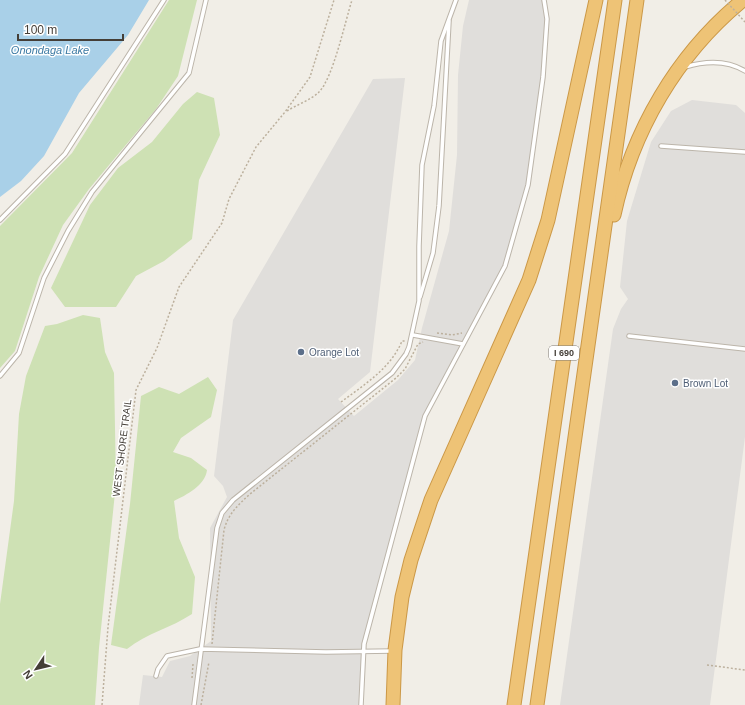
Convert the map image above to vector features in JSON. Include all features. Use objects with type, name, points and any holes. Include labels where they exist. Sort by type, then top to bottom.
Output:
[{"type":"highway","points":[[393,705],[395,650],[402,597],[419,533],[431,500],[529,280],[548,220],[596,0]]},
{"type":"highway","name":"I 690","points":[[514,705],[615,0]]},
{"type":"highway","name":"I 690","points":[[537,705],[637,0]]},
{"type":"highway","points":[[601,259],[629,162],[645,124],[663,91],[678,68],[702,39],[743,0]]},
{"type":"lane","points":[[0,220],[65,154],[164,0]]},
{"type":"lane","points":[[0,376],[19,353],[44,278],[72,224],[92,192],[189,74],[206,0]]},
{"type":"lane","points":[[419,301],[418,246],[422,165],[434,106],[441,41],[456,0]]},
{"type":"lane","points":[[361,705],[363,652],[425,416],[505,266],[528,185],[543,77],[547,19],[544,0]]},
{"type":"lane","points":[[194,705],[200,649],[217,528],[222,513],[233,500],[392,372],[406,354],[413,336],[419,301],[433,253],[440,206],[449,18]]},
{"type":"lane","points":[[678,68],[699,63],[721,62],[738,66],[745,71]]},
{"type":"lane","points":[[661,146],[745,152]]},
{"type":"lane","points":[[413,336],[463,344]]},
{"type":"lane","points":[[630,336],[745,349]]},
{"type":"lane","points":[[156,676],[158,668],[167,656],[200,649],[363,652],[395,650]]},
{"type":"path","name":"WEST SHORE TRAIL","points":[[102,705],[109,619],[136,390],[157,348],[179,287],[222,223],[229,199],[256,147],[285,112],[310,77],[334,0]]},
{"type":"path","name":"WEST SHORE TRAIL","points":[[285,112],[318,93],[324,84],[332,65],[352,0]]},
{"type":"path","points":[[725,0],[745,22]]},
{"type":"path","points":[[212,644],[224,530],[226,521],[231,513],[250,494],[396,378],[405,369],[418,346],[410,342],[402,341],[399,350],[385,369],[341,402]]},
{"type":"path","points":[[201,705],[209,662]]},
{"type":"path","points":[[707,665],[745,670]]},
{"type":"green space","points":[[169,0],[197,0],[178,76],[156,109],[89,189],[63,225],[39,277],[15,351],[0,368],[0,226],[72,153]]},
{"type":"green space","points":[[197,92],[214,98],[220,135],[199,180],[192,239],[164,261],[136,276],[116,307],[65,307],[51,288],[90,205],[118,168],[152,142],[183,104]]},
{"type":"green space","points":[[83,315],[100,318],[105,352],[114,373],[116,483],[99,648],[95,705],[0,705],[0,604],[14,501],[19,414],[26,376],[45,326],[57,324]]},
{"type":"green space","points":[[208,377],[217,390],[211,417],[181,438],[173,452],[191,458],[207,470],[206,476],[199,485],[189,493],[174,501],[179,538],[195,577],[192,614],[135,643],[127,649],[111,645],[130,504],[141,396],[159,387],[179,394]]},
{"type":"shaded area","name":"Orange Lot","points":[[469,0],[544,0],[547,19],[543,77],[528,185],[505,266],[425,416],[364,644],[361,705],[139,705],[143,675],[162,677],[170,661],[190,656],[211,641],[210,528],[227,497],[223,486],[214,476],[233,320],[373,79],[405,78],[370,372],[338,399],[354,416],[398,380],[415,360],[422,328],[449,231],[457,155],[458,75],[463,26]]},
{"type":"shaded area","name":"Brown Lot","points":[[692,100],[736,105],[745,113],[745,437],[710,705],[560,705],[613,329],[621,309],[628,299],[620,287],[627,221],[651,142],[671,111]]},
{"type":"water","name":"Onondaga Lake","points":[[0,0],[149,0],[128,35],[79,93],[44,156],[21,181],[0,197]]},
{"type":"place","name":"Orange Lot","points":[[301,352]]},
{"type":"place","name":"Brown Lot","points":[[675,383]]}]
